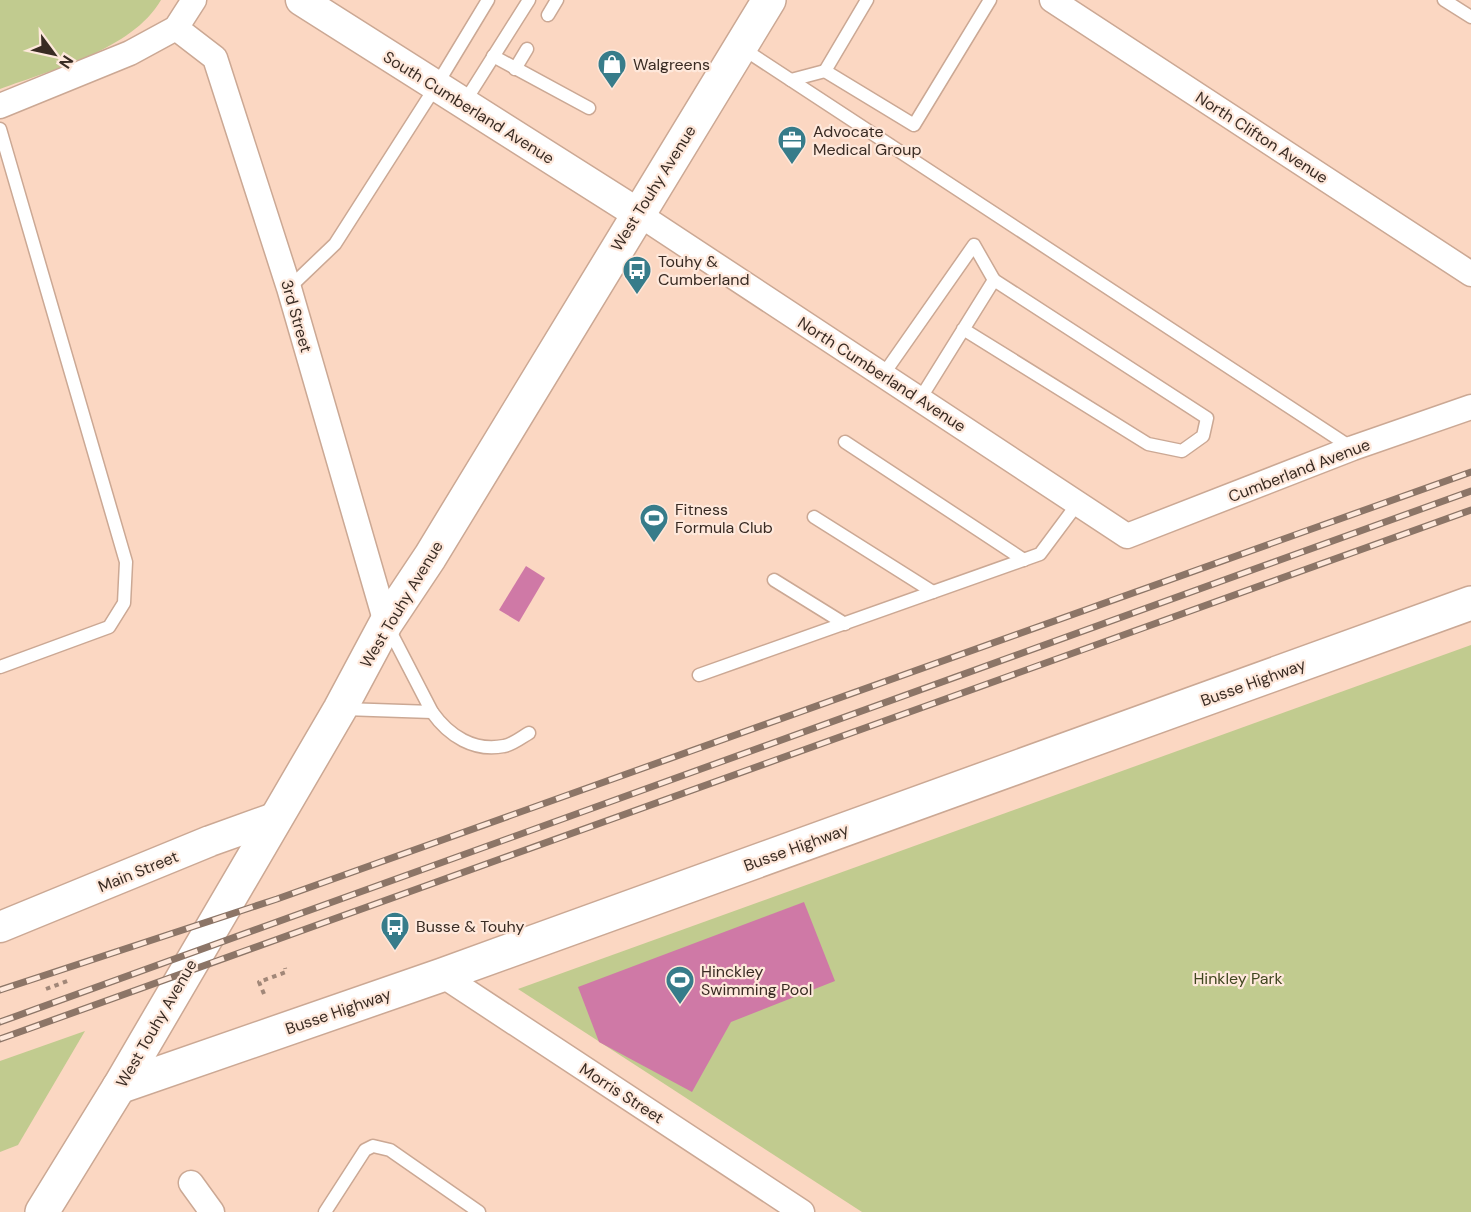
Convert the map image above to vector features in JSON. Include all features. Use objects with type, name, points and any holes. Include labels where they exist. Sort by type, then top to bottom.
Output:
[{"type":"main road","name":"West Touhy Avenue","points":[[42,1212],[119,1087],[277,818],[340,709],[386,623],[430,557],[768,0]]},
{"type":"main road","name":"Busse Highway","points":[[119,1087],[442,975],[1471,603]]},
{"type":"street","points":[[0,106],[130,54],[176,28],[194,0]]},
{"type":"street","name":"South Cumberland Avenue","points":[[301,0],[637,213]]},
{"type":"street","name":"North Clifton Avenue","points":[[1053,0],[1471,274]]},
{"type":"street","name":"3rd Street","points":[[176,28],[214,58],[289,288],[386,623]]},
{"type":"street","name":"North Cumberland Avenue","points":[[637,213],[1127,536]]},
{"type":"street","name":"Cumberland Avenue","points":[[1127,536],[1353,448],[1471,407]]},
{"type":"street","name":"Main Street","points":[[0,927],[210,841],[277,818]]},
{"type":"street","name":"Morris Street","points":[[442,975],[802,1212]]},
{"type":"street","points":[[191,1183],[212,1212]]},
{"type":"lane","points":[[289,288],[334,244],[436,86],[488,0]]},
{"type":"lane","points":[[463,103],[529,0]]},
{"type":"lane","points":[[548,15],[557,0]]},
{"type":"lane","points":[[791,80],[825,71],[867,0]]},
{"type":"lane","points":[[825,71],[914,125],[990,0]]},
{"type":"lane","points":[[1444,0],[1471,17]]},
{"type":"lane","points":[[740,46],[1353,448]]},
{"type":"lane","points":[[515,69],[527,49]]},
{"type":"lane","points":[[493,56],[589,108]]},
{"type":"lane","points":[[0,129],[126,562],[124,603],[109,627],[0,666]]},
{"type":"lane","points":[[883,375],[974,245],[994,280],[1207,418],[1203,436],[1182,451],[1148,444],[963,328]]},
{"type":"lane","points":[[920,399],[994,280]]},
{"type":"lane","points":[[844,442],[1024,560]]},
{"type":"lane","points":[[699,675],[1040,554],[1078,503]]},
{"type":"lane","points":[[814,517],[933,592]]},
{"type":"lane","points":[[774,580],[845,624]]},
{"type":"lane","points":[[386,623],[432,712],[443,727],[457,739],[478,746],[505,746],[529,733]]},
{"type":"lane","points":[[340,709],[432,712]]},
{"type":"lane","points":[[325,1212],[365,1150],[374,1146],[390,1150],[479,1212]]},
{"type":"path","points":[[264,994],[259,982],[286,972],[285,968]]},
{"type":"path","points":[[46,989],[70,980]]},
{"type":"green space","points":[[0,0],[161,0],[148,17],[111,45],[66,66],[0,89]]},
{"type":"green space","name":"Hinkley Park","points":[[1471,645],[1471,1212],[862,1212],[518,989]]},
{"type":"green space","points":[[85,1031],[18,1145],[0,1152],[0,1061]]},
{"type":"shaded area","points":[[526,566],[545,578],[519,622],[499,610]]},
{"type":"shaded area","name":"Hinckley Swimming Pool","points":[[804,902],[835,981],[731,1022],[692,1092],[599,1042],[578,987]]},
{"type":"railway","points":[[0,990],[277,899],[1471,472]]},
{"type":"railway","points":[[0,1022],[1471,491]]},
{"type":"railway","points":[[0,1039],[1471,510]]},
{"type":"place","name":"Walgreens","points":[[612,90]]},
{"type":"place","name":"Advocate Medical Group","points":[[792,166]]},
{"type":"place","name":"Touhy & Cumberland","points":[[637,296]]},
{"type":"place","name":"Fitness Formula Club","points":[[654,544]]},
{"type":"place","name":"Busse & Touhy","points":[[395,952]]},
{"type":"place","name":"Hinckley Swimming Pool","points":[[680,1006]]}]
